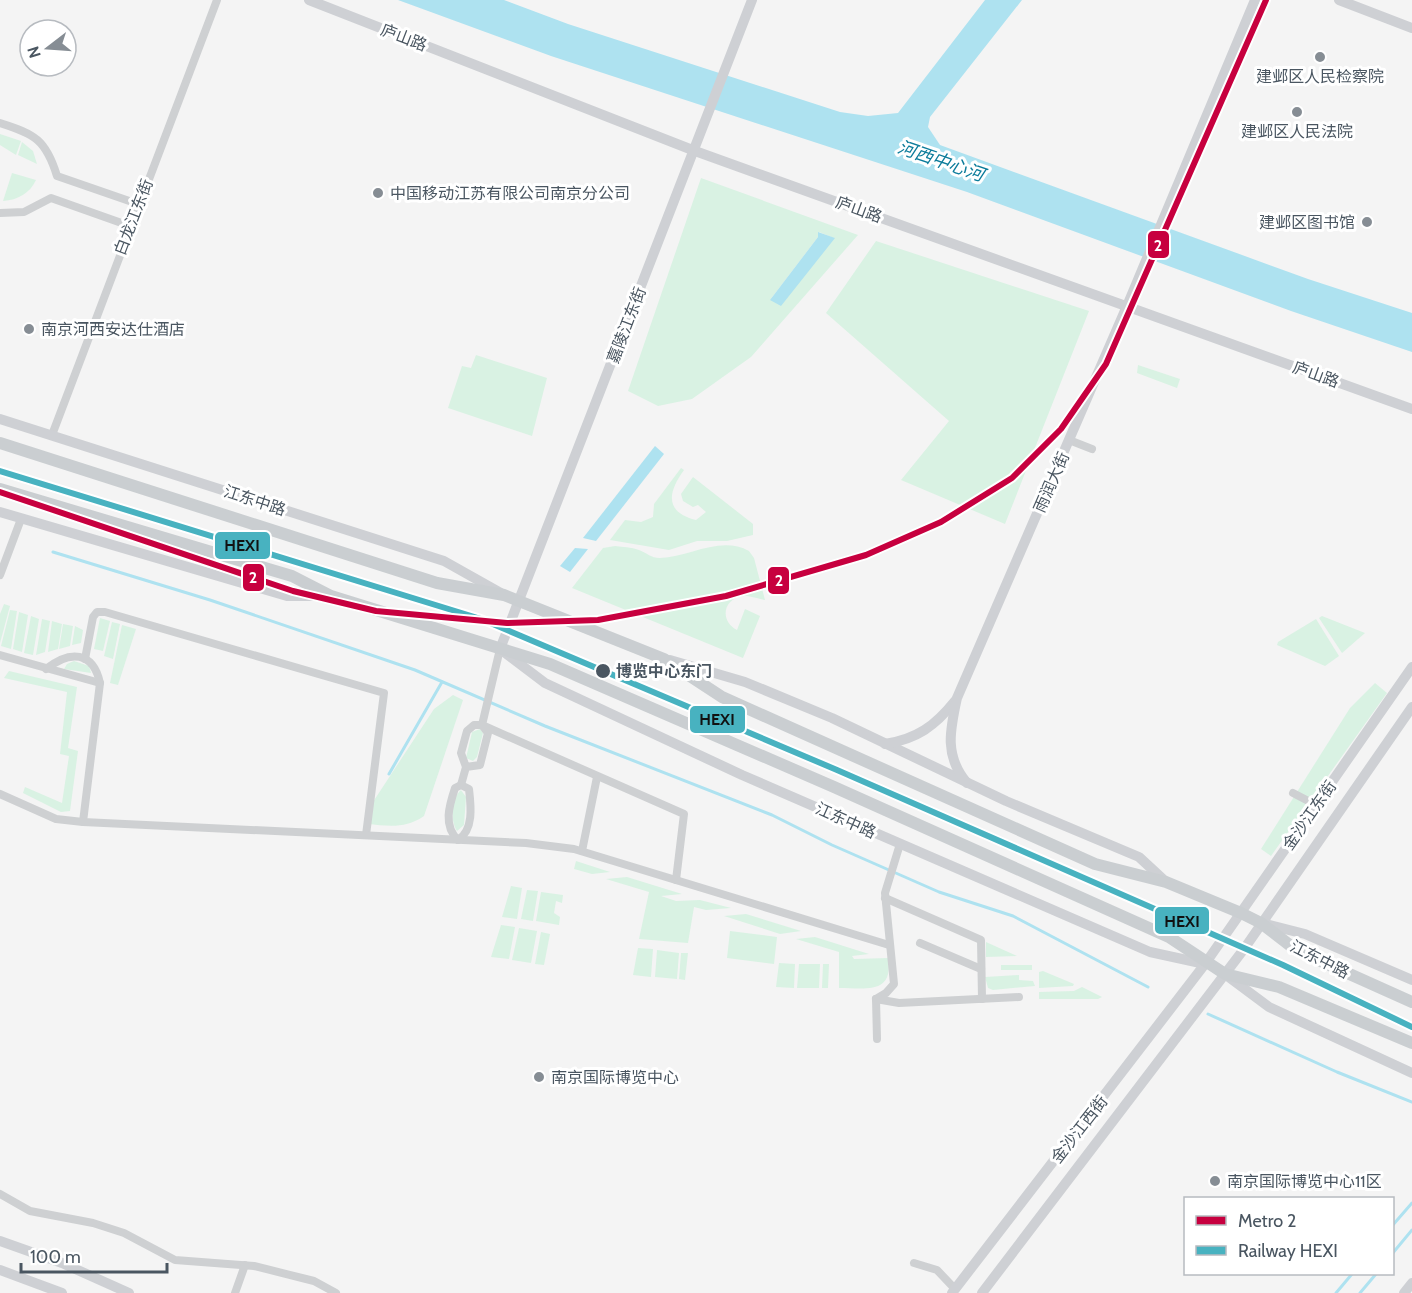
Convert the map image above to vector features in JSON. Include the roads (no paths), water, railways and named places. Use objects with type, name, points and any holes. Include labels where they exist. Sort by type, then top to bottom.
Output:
[{"type":"main road","name":"江东中路","points":[[0,443],[437,583],[504,595],[664,658],[722,697],[1095,864],[1166,882],[1241,913],[1261,923],[1296,950],[1412,1002]]},
{"type":"main road","name":"江东中路","points":[[0,489],[292,576],[331,596],[550,664],[834,787],[1169,937],[1205,964],[1225,974],[1279,987],[1412,1044]]},
{"type":"street","name":"白龙江东街","points":[[52,435],[217,0]]},
{"type":"street","name":"庐山路","points":[[309,0],[695,150],[1412,409]]},
{"type":"street","name":"嘉陵江东街","points":[[500,650],[712,109],[752,0]]},
{"type":"street","name":"雨润大街","points":[[957,698],[1127,306],[1255,0]]},
{"type":"street","points":[[1339,0],[1412,28]]},
{"type":"street","points":[[0,123],[29,133],[43,144],[57,176],[138,204]]},
{"type":"street","points":[[0,213],[24,212],[51,198],[130,226]]},
{"type":"street","name":"江东中路","points":[[0,419],[444,561],[504,595]]},
{"type":"street","points":[[1069,440],[1092,449]]},
{"type":"street","points":[[0,512],[287,596],[331,596]]},
{"type":"street","points":[[0,575],[21,519]]},
{"type":"street","points":[[85,658],[93,617],[97,612],[105,612],[384,693],[366,835]]},
{"type":"street","points":[[482,725],[500,650]]},
{"type":"street","name":"江东中路","points":[[500,650],[545,683],[742,775],[1150,952],[1205,964]]},
{"type":"street","points":[[0,655],[100,683]]},
{"type":"street","points":[[46,669],[64,658],[85,658],[97,668],[100,683],[83,822]]},
{"type":"street","name":"江东中路","points":[[664,658],[745,682],[832,718],[967,783],[1139,857],[1166,882]]},
{"type":"street","name":"金沙江东街","points":[[1205,964],[1412,667]]},
{"type":"street","points":[[885,744],[920,735],[943,716],[957,698]]},
{"type":"street","points":[[957,698],[949,745],[957,771],[967,783]]},
{"type":"street","name":"金沙江东街","points":[[1225,974],[1412,707]]},
{"type":"street","points":[[458,840],[450,833],[448,824],[451,798],[455,788],[461,784],[466,767],[461,753],[467,731],[474,725],[482,725],[684,814],[676,880]]},
{"type":"street","points":[[466,767],[480,765],[483,759],[488,732],[482,725]]},
{"type":"street","points":[[582,851],[597,777]]},
{"type":"street","points":[[458,840],[465,835],[469,826],[469,789],[461,784]]},
{"type":"street","points":[[1293,793],[1316,805]]},
{"type":"street","points":[[0,794],[56,819],[83,822],[526,843],[582,851],[889,945]]},
{"type":"street","points":[[876,999],[894,984],[895,973],[889,945],[885,898],[900,844]]},
{"type":"street","points":[[885,898],[981,940],[982,999]]},
{"type":"street","points":[[1261,923],[1305,933],[1412,980]]},
{"type":"street","points":[[920,943],[981,969]]},
{"type":"street","name":"金沙江西街","points":[[954,1291],[1205,964]]},
{"type":"street","name":"江东中路","points":[[1225,974],[1269,1007],[1412,1072]]},
{"type":"street","name":"金沙江西街","points":[[982,1293],[1225,974]]},
{"type":"street","points":[[876,999],[899,1004],[1019,997]]},
{"type":"street","points":[[876,999],[877,1039]]},
{"type":"street","points":[[0,1194],[30,1211],[93,1223],[124,1233],[176,1260],[245,1265],[314,1281],[336,1293]]},
{"type":"street","points":[[0,1241],[62,1263],[129,1293]]},
{"type":"street","points":[[914,1263],[937,1270],[954,1291]]},
{"type":"street","points":[[235,1293],[245,1265]]},
{"type":"street","points":[[0,1270],[62,1293]]},
{"type":"street","points":[[1404,1293],[1412,1283]]},
{"type":"water","name":"河西中心河","points":[[398,0],[504,0],[568,24],[840,112],[868,116],[898,113],[985,0],[1022,0],[930,117],[928,127],[940,145],[1308,279],[1412,313],[1412,352],[1291,311],[967,192],[551,56]]},
{"type":"water","points":[[818,232],[835,238],[781,306],[770,300],[818,237]]},
{"type":"water","points":[[655,446],[664,454],[596,541],[583,538]]},
{"type":"water","points":[[575,548],[588,549],[570,572],[560,566]]},
{"type":"waterway","points":[[53,552],[210,600],[415,670],[545,726],[772,815],[832,845],[939,892],[1013,916],[1148,987]]},
{"type":"waterway","points":[[389,774],[442,682]]},
{"type":"waterway","points":[[1208,1014],[1337,1072],[1412,1102]]},
{"type":"waterway","points":[[1394,1224],[1412,1203]]},
{"type":"waterway","points":[[1394,1252],[1412,1230]]},
{"type":"waterway","points":[[1336,1293],[1351,1275]]},
{"type":"waterway","points":[[1360,1293],[1375,1275]]},
{"type":"metro line","name":"2","points":[[0,492],[293,591],[376,611],[507,623],[598,620],[726,596],[866,555],[941,522],[1012,478],[1061,429],[1106,364],[1266,0]]},
{"type":"rail line","name":"HEXI","points":[[0,471],[481,619],[837,770],[1283,965],[1412,1027]]},
{"type":"place","name":"建邺区人民检察院","points":[[1320,57]]},
{"type":"place","name":"建邺区人民法院","points":[[1297,112]]},
{"type":"place","name":"中国移动江苏有限公司南京分公司","points":[[378,193]]},
{"type":"place","name":"建邺区图书馆","points":[[1367,222]]},
{"type":"place","name":"南京河西安达仕酒店","points":[[29,329]]},
{"type":"place","name":"博览中心东门","points":[[603,671]]},
{"type":"place","name":"南京国际博览中心","points":[[539,1077]]},
{"type":"place","name":"南京国际博览中心11区","points":[[1215,1181]]}]
